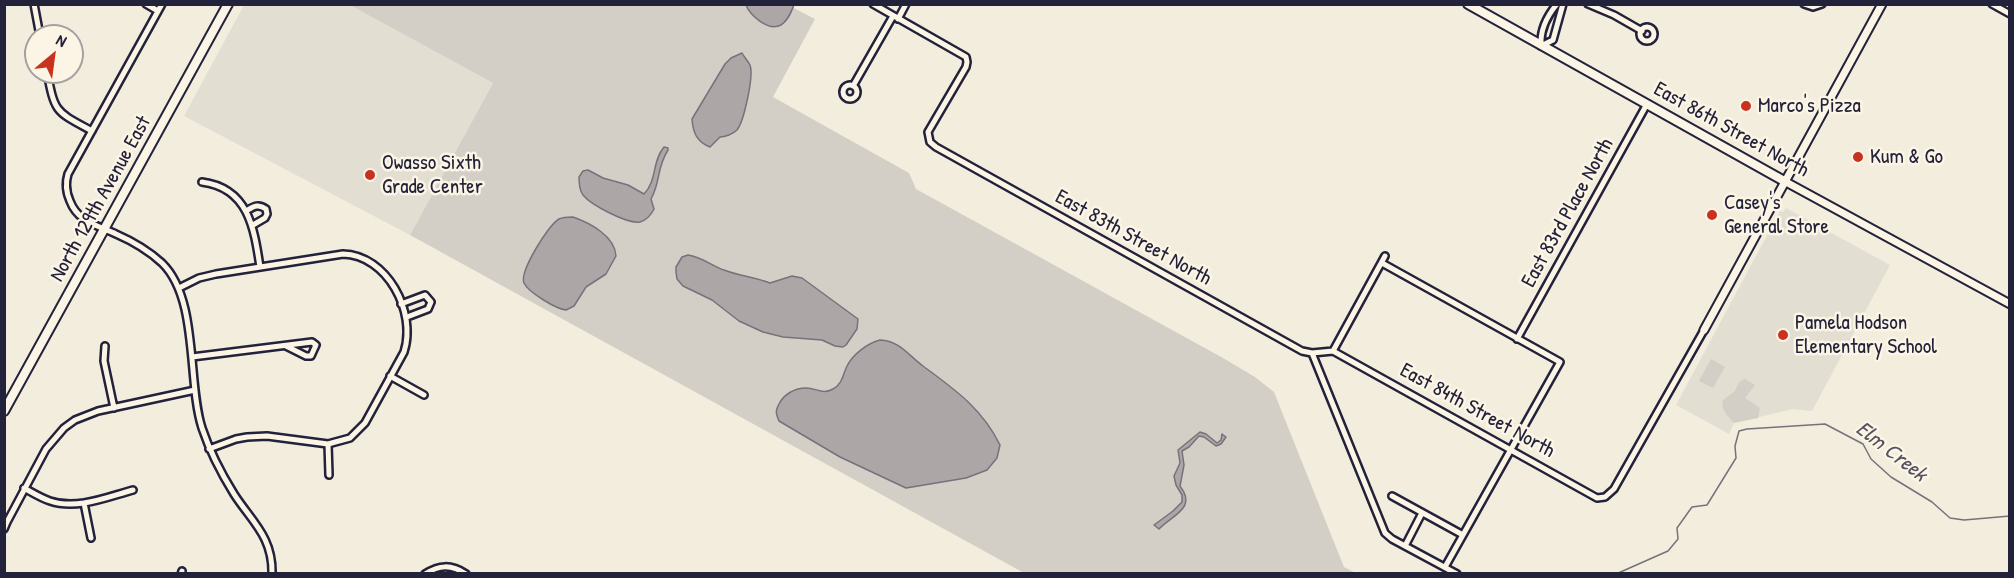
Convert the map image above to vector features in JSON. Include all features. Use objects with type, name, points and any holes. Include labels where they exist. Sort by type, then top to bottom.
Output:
[{"type":"main road","name":"North 129th Avenue East","points":[[4,411],[228,4]]},
{"type":"main road","name":"East 86th Street North","points":[[1467,4],[1786,182]]},
{"type":"street","points":[[34,4],[38,24]]},
{"type":"street","points":[[146,4],[158,11]]},
{"type":"street","points":[[162,4],[68,174],[66,187],[76,213],[84,220],[118,235],[153,256],[167,268],[179,288],[192,357],[201,425],[209,448],[236,496],[262,530],[273,560],[272,573]]},
{"type":"street","points":[[873,4],[893,16]]},
{"type":"street","points":[[892,4],[893,16]]},
{"type":"street","points":[[853,86],[893,16],[906,4]]},
{"type":"street","points":[[1557,4],[1540,33],[1541,46],[1553,40],[1563,4]]},
{"type":"street","points":[[1588,4],[1642,31]]},
{"type":"street","points":[[1804,4],[1813,7],[1820,5]]},
{"type":"street","points":[[1704,330],[1882,4]]},
{"type":"street","points":[[1992,4],[2010,14]]},
{"type":"street","name":"East 83th Street North","points":[[893,16],[963,54],[967,62],[928,132],[930,142],[936,147],[1302,351],[1312,353],[1333,351]]},
{"type":"street","points":[[50,84],[57,109],[92,130]]},
{"type":"street","name":"East 83rd Place North","points":[[1517,339],[1647,104]]},
{"type":"street","points":[[202,182],[218,184],[232,194],[246,211],[253,225],[260,267]]},
{"type":"street","name":"East 86th Street North","points":[[1786,182],[2010,304]]},
{"type":"street","points":[[246,211],[256,205],[261,205],[266,209],[265,218],[253,225]]},
{"type":"street","points":[[179,288],[199,278],[216,274],[352,254],[381,270],[390,279],[406,317],[406,346],[361,429],[350,438],[328,444],[258,436],[236,438],[209,448]]},
{"type":"street","points":[[1333,351],[1385,256]]},
{"type":"street","points":[[1382,262],[1560,362],[1445,567]]},
{"type":"street","points":[[401,304],[425,295],[431,302],[428,309],[406,317]]},
{"type":"street","name":"East 84th Street North","points":[[1333,351],[1511,448],[1597,498],[1605,497],[1614,489],[1704,330]]},
{"type":"street","points":[[192,357],[312,342],[316,345],[311,356],[306,356],[286,346]]},
{"type":"street","points":[[105,346],[104,361],[114,408]]},
{"type":"street","points":[[1312,353],[1382,528],[1392,539],[1457,573]]},
{"type":"street","points":[[390,376],[424,395]]},
{"type":"street","points":[[4,529],[46,449],[64,428],[87,415],[195,390]]},
{"type":"street","points":[[328,444],[329,475]]},
{"type":"street","points":[[24,488],[58,503],[84,503],[133,490]]},
{"type":"street","points":[[1392,496],[1463,535]]},
{"type":"street","points":[[84,503],[91,538]]},
{"type":"street","points":[[1405,546],[1422,513]]},
{"type":"street","points":[[425,573],[438,567],[454,567],[466,573]]},
{"type":"shaded area","points":[[786,4],[815,19],[773,97],[909,173],[916,189],[1223,358],[1255,377],[1274,392],[1344,567],[1356,573],[1024,573],[410,235],[493,83],[350,5]]},
{"type":"shaded area","name":"Owasso Sixth Grade Center","points":[[244,5],[351,5],[493,83],[410,235],[184,116]]},
{"type":"shaded area","points":[[746,5],[794,5],[786,21],[776,27],[760,21]]},
{"type":"shaded area","points":[[742,53],[751,71],[743,118],[737,130],[720,137],[710,147],[696,136],[692,119],[725,64]]},
{"type":"shaded area","points":[[664,147],[668,150],[651,199],[654,209],[645,220],[634,222],[618,217],[593,204],[582,193],[579,177],[583,171],[588,170],[603,178],[628,185],[644,194],[651,183],[658,158]]},
{"type":"shaded area","name":"Pamela Hodson Elementary School","points":[[1786,208],[1890,265],[1812,411],[1793,409],[1734,423],[1729,434],[1676,405],[1780,211],[1783,212]]},
{"type":"shaded area","points":[[564,217],[573,217],[594,227],[606,236],[615,249],[616,256],[606,274],[586,287],[574,306],[566,310],[536,295],[524,283],[524,277],[530,259],[554,223]]},
{"type":"shaded area","points":[[688,255],[730,272],[770,283],[792,276],[802,278],[858,319],[857,329],[843,347],[822,340],[783,337],[763,332],[739,321],[712,300],[683,286],[677,279],[676,267],[682,257]]},
{"type":"shaded area","points":[[880,340],[893,343],[903,349],[956,391],[985,420],[1000,445],[997,458],[987,470],[966,478],[906,488],[840,457],[779,421],[777,409],[781,400],[787,395],[802,388],[823,391],[833,389],[840,382],[853,357],[866,346]]},
{"type":"shaded area","points":[[1711,359],[1725,367],[1713,388],[1699,381]]},
{"type":"shaded area","points":[[1745,379],[1755,385],[1745,398],[1760,408],[1758,418],[1734,423],[1724,410],[1723,400],[1735,391],[1739,382]]},
{"type":"shaded area","points":[[1200,432],[1217,443],[1221,440],[1222,434],[1226,437],[1221,444],[1216,446],[1199,436],[1182,451],[1184,465],[1180,486],[1185,494],[1185,505],[1177,515],[1159,529],[1154,525],[1182,502],[1182,495],[1174,476],[1180,463],[1178,450]]},
{"type":"waterway","name":"Elm Creek","points":[[1616,574],[1668,551],[1678,539],[1677,528],[1692,507],[1707,505],[1736,458],[1735,446],[1739,431],[1747,429],[1825,424],[1863,444],[1871,459],[1891,477],[1932,502],[1950,518],[1964,520],[2010,516]]},
{"type":"place","name":"Marco's Pizza","points":[[1746,106]]},
{"type":"place","name":"Kum & Go","points":[[1858,157]]},
{"type":"place","name":"Owasso Sixth Grade Center","points":[[370,175]]},
{"type":"place","name":"Casey's General Store","points":[[1712,215]]},
{"type":"place","name":"Pamela Hodson Elementary School","points":[[1783,335]]}]
